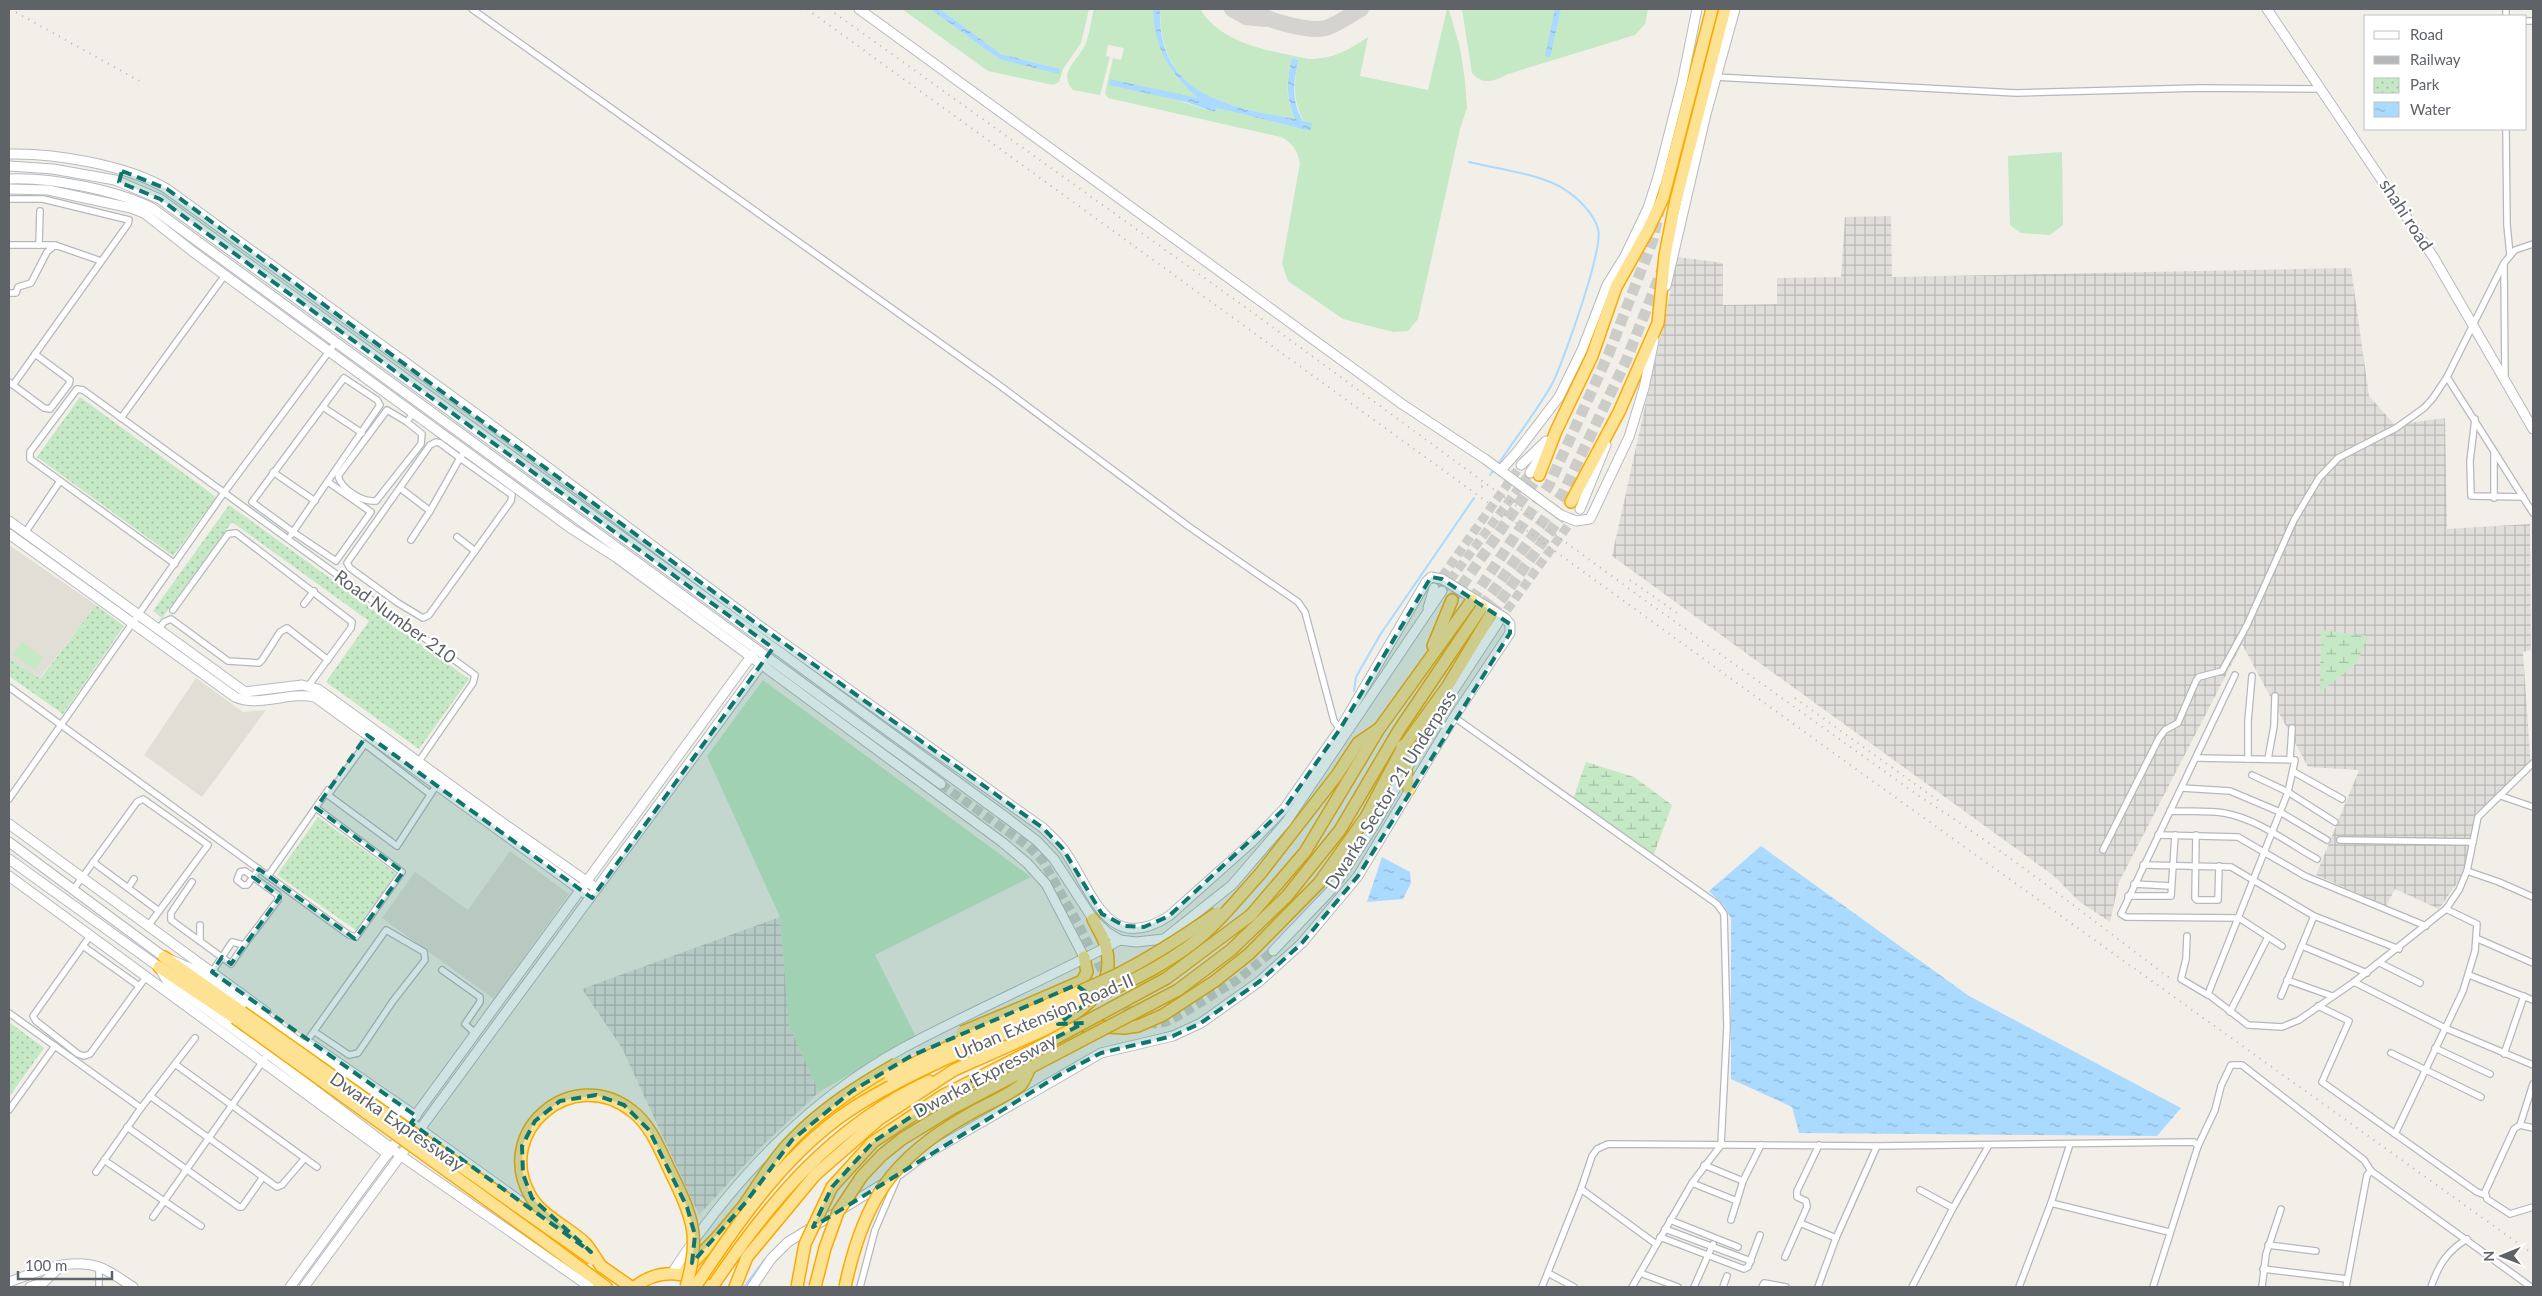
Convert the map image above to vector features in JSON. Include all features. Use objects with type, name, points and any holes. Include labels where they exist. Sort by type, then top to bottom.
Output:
[{"type":"highway","points":[[1535,474],[1592,356],[1616,287],[1648,230],[1671,171],[1712,9]]},
{"type":"highway","points":[[1576,506],[1658,323],[1665,255],[1675,204],[1712,76],[1725,9]]},
{"type":"highway","points":[[1424,666],[1452,600]]},
{"type":"highway","points":[[1424,666],[1472,600]]},
{"type":"highway","points":[[1058,1024],[1124,1028],[1138,1026],[1163,1015],[1215,981],[1249,954],[1280,925],[1319,883],[1366,816],[1402,749],[1447,687],[1491,614]]},
{"type":"highway","name":"Dwarka Expressway","points":[[797,1287],[805,1244],[828,1193],[873,1142],[942,1096],[1041,1046],[1167,978],[1287,896],[1340,830],[1399,730],[1437,676],[1491,614]]},
{"type":"highway","name":"Dwarka Expressway","points":[[815,1287],[825,1248],[838,1212],[862,1176],[882,1155],[902,1139],[951,1109],[1178,990],[1231,950],[1304,852],[1379,729],[1424,666]]},
{"type":"highway","points":[[1437,676],[1447,687]]},
{"type":"highway","name":"Urban Extension Road-II","points":[[695,1287],[727,1239],[761,1194],[792,1160],[831,1125],[860,1104],[960,1052],[1085,994],[1157,968],[1187,948],[1217,922],[1260,874],[1337,775],[1358,743],[1379,729]]},
{"type":"highway","points":[[1399,730],[1409,789]]},
{"type":"highway","points":[[677,1273],[720,1234],[769,1174],[798,1145],[847,1103],[890,1076],[956,1043],[1085,994],[1105,981],[1106,947],[1093,919]]},
{"type":"highway","points":[[1084,957],[1087,972],[1082,981],[1085,994]]},
{"type":"highway","name":"Dwarka Expressway","points":[[161,962],[634,1287]]},
{"type":"highway","points":[[735,1287],[747,1257],[815,1175],[878,1120],[954,1070],[1058,1024],[1085,994]]},
{"type":"highway","points":[[727,1239],[731,1225],[766,1172],[792,1140],[819,1116],[852,1091],[911,1056],[1015,1010],[1085,994]]},
{"type":"highway","name":"Dwarka Expressway","points":[[238,1015],[606,1287]]},
{"type":"highway","points":[[845,1287],[859,1232],[881,1188],[895,1170],[933,1135],[1020,1086],[1030,1068]]},
{"type":"highway","name":"Urban Extension Road-II","points":[[711,1287],[762,1216],[801,1171],[844,1133],[912,1089],[954,1070]]},
{"type":"highway","points":[[602,1266],[586,1244],[541,1209],[532,1198],[523,1174],[520,1159],[526,1135],[546,1109],[560,1101],[579,1096],[596,1095],[613,1099],[624,1105],[642,1120],[656,1142],[687,1207],[694,1234],[695,1250],[686,1287]]},
{"type":"highway","points":[[634,1287],[648,1279],[677,1273],[697,1278],[711,1287]]},
{"type":"street","points":[[472,9],[995,382],[1188,526],[1298,602],[1305,612],[1334,721],[1340,729]]},
{"type":"street","points":[[858,9],[1402,404],[1501,470],[1561,515],[1576,521],[1590,519],[1629,437],[1644,388],[1658,323]]},
{"type":"street","points":[[1501,470],[1559,396],[1582,350],[1607,285],[1625,256],[1648,208],[1658,177],[1682,83],[1697,9]]},
{"type":"street","points":[[1735,9],[1712,76],[2016,93],[2199,88],[2319,89]]},
{"type":"street","name":"shahi road","points":[[2267,9],[2434,258],[2533,429]]},
{"type":"street","points":[[2506,130],[2506,225],[2510,255]]},
{"type":"street","points":[[9,154],[60,157],[122,171],[148,179],[166,189],[486,421],[764,629],[1043,828],[1064,849],[1102,914],[1125,926],[1144,927],[1156,924],[1169,916],[1264,830],[1284,809],[1340,729],[1426,582],[1431,577],[1442,579],[1505,618],[1510,624],[1510,633],[1454,717],[1345,893],[1302,943],[1260,981],[1201,1023],[1173,1036],[1101,1053],[923,1156],[900,1174],[788,1242],[771,1260],[752,1287]]},
{"type":"street","points":[[9,166],[53,169],[120,182],[160,199],[1037,841],[1054,858],[1093,919],[1120,940]]},
{"type":"street","points":[[120,182],[122,171]]},
{"type":"street","points":[[9,178],[52,181],[133,204],[155,224],[413,413],[463,455],[512,495],[511,501],[429,615],[423,618],[398,603],[350,568],[348,563],[432,443],[440,443],[463,455],[617,558],[1027,863],[1046,884],[1084,957]]},
{"type":"street","points":[[9,189],[48,190],[152,208],[941,784]]},
{"type":"street","points":[[9,199],[43,199],[128,219]]},
{"type":"street","points":[[36,354],[68,378],[70,384],[48,410],[11,384],[36,354],[128,224],[133,204]]},
{"type":"street","points":[[38,245],[40,211]]},
{"type":"street","points":[[2103,850],[2159,738],[2165,730],[2178,723],[2196,681],[2200,677],[2222,671],[2247,625],[2302,506],[2323,472],[2338,458],[2396,428],[2415,415],[2433,398],[2448,377],[2504,263],[2510,255],[2520,248],[2533,244]]},
{"type":"street","points":[[9,245],[55,245],[100,261]]},
{"type":"street","points":[[9,293],[16,292],[18,287],[31,283],[47,252],[55,245]]},
{"type":"street","points":[[2504,263],[2505,381]]},
{"type":"street","points":[[121,418],[225,275]]},
{"type":"street","points":[[9,799],[134,624],[223,494],[336,342]]},
{"type":"street","points":[[2448,377],[2533,513]]},
{"type":"street","points":[[288,540],[293,532],[362,433],[380,405],[377,400],[344,378],[252,502],[293,532],[336,560],[371,512],[328,482]]},
{"type":"street","points":[[362,389],[368,379]]},
{"type":"street","name":"Road Number 210","points":[[60,481],[30,459],[29,456],[75,391],[83,390],[223,494],[475,675],[474,683],[416,765]]},
{"type":"street","points":[[323,407],[362,433]]},
{"type":"street","points":[[387,410],[406,422],[422,434],[421,444],[376,501],[366,502],[340,483],[338,476],[387,410]]},
{"type":"street","points":[[406,422],[413,413]]},
{"type":"street","points":[[2475,419],[2470,461],[2471,495],[2494,498],[2523,497]]},
{"type":"street","points":[[1521,465],[1556,431]]},
{"type":"street","points":[[2494,451],[2494,498]]},
{"type":"street","points":[[411,540],[463,455]]},
{"type":"street","points":[[273,472],[315,501]]},
{"type":"street","points":[[24,533],[60,481],[175,564]]},
{"type":"street","points":[[400,488],[430,510]]},
{"type":"street","points":[[9,521],[245,692],[309,685],[318,689],[416,765],[433,790]]},
{"type":"street","points":[[172,610],[228,534],[233,532],[314,591],[352,622],[351,628],[309,685]]},
{"type":"street","points":[[9,534],[235,697],[246,701],[301,694],[315,696],[367,734],[416,765],[598,889]]},
{"type":"street","points":[[456,537],[475,551]]},
{"type":"street","points":[[677,1273],[712,1216],[756,1164],[824,1101],[903,1048],[1084,957],[1120,940],[1147,942],[1164,939],[1232,885],[1287,821],[1425,618],[1438,590]]},
{"type":"street","points":[[304,604],[314,591]]},
{"type":"street","name":"Dwarka Sector 21 Underpass","points":[[1274,951],[1332,888],[1374,824],[1491,614]]},
{"type":"street","points":[[158,630],[164,622],[171,619],[224,659],[236,663],[259,663],[280,632],[287,628],[328,660]]},
{"type":"street","points":[[290,1287],[762,640]]},
{"type":"street","points":[[304,1287],[592,898],[773,648]]},
{"type":"street","points":[[2235,675],[2121,912],[2124,916],[2239,918],[2282,946]]},
{"type":"street","points":[[2248,759],[2252,676]]},
{"type":"street","points":[[9,687],[352,937],[358,936],[400,877],[401,870],[316,808]]},
{"type":"street","points":[[2268,759],[2274,726],[2275,696]]},
{"type":"street","points":[[1348,716],[1356,722]]},
{"type":"street","points":[[1454,717],[1722,909],[1725,921],[1727,1027],[1721,1145],[1692,1183],[1632,1287]]},
{"type":"street","points":[[2290,759],[2292,728]]},
{"type":"street","points":[[268,876],[367,734]]},
{"type":"street","points":[[433,790],[397,846],[328,795],[365,744],[581,890],[592,898]]},
{"type":"street","points":[[2196,758],[2294,760],[2294,772],[2288,792],[2208,995]]},
{"type":"street","points":[[2187,936],[2186,959],[2180,979],[2208,995],[2248,1025],[2282,1027],[2298,1020],[2367,973],[2446,909],[2459,890],[2467,871],[2478,817],[2533,763]]},
{"type":"street","points":[[2294,772],[2342,799]]},
{"type":"street","points":[[2252,775],[2288,792],[2335,822]]},
{"type":"street","points":[[955,780],[970,777]]},
{"type":"street","points":[[2182,788],[2230,791],[2280,812],[2328,840]]},
{"type":"street","points":[[2501,796],[2533,807]]},
{"type":"street","points":[[74,890],[140,800],[207,843],[206,850],[148,926]]},
{"type":"street","points":[[2170,811],[2226,814],[2251,822],[2317,859]]},
{"type":"street","points":[[9,824],[307,1041],[413,1120],[421,1129],[634,1287]]},
{"type":"street","points":[[2158,835],[2238,837],[2305,876],[2426,926]]},
{"type":"street","points":[[2128,896],[2169,898],[2175,835]]},
{"type":"street","points":[[2196,835],[2196,899],[2214,901],[2218,897],[2219,866]]},
{"type":"street","points":[[2340,840],[2473,842]]},
{"type":"street","points":[[9,842],[74,890],[161,962],[167,980],[268,1054],[390,1151]]},
{"type":"street","points":[[9,859],[161,962],[202,973],[413,1120]]},
{"type":"street","points":[[93,862],[159,911]]},
{"type":"street","points":[[2143,866],[2231,867],[2314,916],[2399,948]]},
{"type":"street","points":[[192,882],[171,913],[171,920],[231,964],[279,897],[253,876],[259,869]]},
{"type":"street","points":[[2467,871],[2533,897]]},
{"type":"street","points":[[9,876],[262,1063],[590,1287]]},
{"type":"street","points":[[128,888],[134,879]]},
{"type":"street","points":[[2134,884],[2171,886]]},
{"type":"street","points":[[2396,1134],[2469,975],[2478,939],[2478,924],[2446,909]]},
{"type":"street","points":[[2280,996],[2314,916]]},
{"type":"street","points":[[200,925],[200,941]]},
{"type":"street","points":[[307,1041],[386,930],[424,952],[425,960],[393,1000],[358,1053],[349,1055],[315,1032]]},
{"type":"street","points":[[90,936],[33,1016],[36,1021],[78,1054],[84,1056],[90,1054],[146,977]]},
{"type":"street","points":[[2230,1012],[2268,937]]},
{"type":"street","points":[[2478,939],[2533,963]]},
{"type":"street","points":[[212,972],[232,942],[244,945]]},
{"type":"street","points":[[83,946],[139,986]]},
{"type":"street","points":[[2302,946],[2367,973]]},
{"type":"street","points":[[2380,963],[2420,983]]},
{"type":"street","points":[[442,970],[480,997],[480,1002],[465,1024],[476,1034]]},
{"type":"street","points":[[2469,975],[2533,1000]]},
{"type":"street","points":[[2287,980],[2332,996]]},
{"type":"street","points":[[2354,982],[2445,1028],[2533,1065]]},
{"type":"street","points":[[2504,1054],[2524,996]]},
{"type":"street","points":[[2318,1006],[2349,1022],[2322,1082],[2510,1214],[2533,1207]]},
{"type":"street","points":[[9,1013],[141,1108]]},
{"type":"street","points":[[96,1172],[141,1108],[195,1038]]},
{"type":"street","points":[[9,1110],[55,1046]]},
{"type":"street","points":[[2434,1048],[2490,1074]]},
{"type":"street","points":[[153,1217],[268,1054]]},
{"type":"street","points":[[2391,1054],[2481,1097]]},
{"type":"street","points":[[2153,1287],[2198,1146],[2218,1103],[2227,1071],[2231,1064],[2236,1063],[2242,1065],[2311,1117],[2364,1160],[2371,1171],[2531,1287]]},
{"type":"street","points":[[175,1064],[317,1167]]},
{"type":"street","points":[[2485,1195],[2514,1129],[2520,1125],[2533,1084]]},
{"type":"street","points":[[150,1096],[263,1177],[280,1187],[305,1158]]},
{"type":"street","points":[[2520,1125],[2533,1128]]},
{"type":"street","points":[[127,1128],[239,1207],[242,1207],[263,1177]]},
{"type":"street","points":[[1542,1287],[1592,1156],[1601,1146],[1615,1144],[1877,1146],[2191,1142],[2196,1143],[2198,1146]]},
{"type":"street","points":[[2020,1287],[2051,1204],[2070,1144]]},
{"type":"street","points":[[1731,1220],[1743,1181],[1761,1145]]},
{"type":"street","points":[[1785,1257],[1807,1204],[1797,1196],[1797,1191],[1819,1145]]},
{"type":"street","points":[[1912,1287],[1953,1208],[1989,1145]]},
{"type":"street","points":[[1818,1287],[1836,1238],[1877,1146]]},
{"type":"street","points":[[104,1160],[201,1226]]},
{"type":"street","points":[[1704,1165],[1743,1181]]},
{"type":"street","points":[[2346,1287],[2367,1175],[2371,1171]]},
{"type":"street","points":[[372,1174],[382,1181]]},
{"type":"street","points":[[860,1287],[875,1230],[900,1174]]},
{"type":"street","points":[[1692,1183],[1737,1201]]},
{"type":"street","points":[[1581,1189],[1656,1244]]},
{"type":"street","points":[[1920,1190],[1953,1208]]},
{"type":"street","points":[[2051,1204],[2169,1232]]},
{"type":"street","points":[[2262,1287],[2268,1245],[2281,1209]]},
{"type":"street","points":[[1670,1220],[1738,1247]]},
{"type":"street","points":[[1800,1223],[1836,1238]]},
{"type":"street","points":[[1665,1229],[1751,1261]]},
{"type":"street","points":[[1660,1237],[1744,1270],[1751,1261],[1760,1235]]},
{"type":"street","points":[[1694,1287],[1716,1239]]},
{"type":"street","points":[[2431,1287],[2441,1262],[2458,1244],[2467,1239]]},
{"type":"street","points":[[2268,1245],[2316,1251]]},
{"type":"street","points":[[30,1287],[44,1282],[62,1265]]},
{"type":"street","points":[[9,1282],[62,1265],[84,1265],[99,1267],[129,1286]]},
{"type":"street","points":[[99,1267],[99,1287]]},
{"type":"street","points":[[2263,1270],[2347,1279]]},
{"type":"street","points":[[1548,1273],[1574,1287]]},
{"type":"street","points":[[1640,1273],[1678,1287]]},
{"type":"street","points":[[1723,1287],[1727,1276]]},
{"type":"street","points":[[2520,1287],[2522,1281]]},
{"type":"street","points":[[1762,1287],[1764,1282],[1768,1282],[1786,1287]]},
{"type":"highlighted area","points":[[122,171],[167,189],[764,629],[1043,828],[1063,849],[1102,914],[1125,926],[1144,927],[1169,916],[1284,809],[1340,729],[1431,577],[1442,579],[1510,624],[1510,633],[1358,876],[1302,943],[1260,981],[1201,1023],[1173,1036],[1101,1053],[1061,1074],[813,1227],[832,1187],[873,1142],[942,1096],[1084,1023],[1058,1024],[1094,998],[1076,985],[911,1056],[852,1091],[792,1140],[746,1202],[692,1263],[695,1235],[687,1207],[649,1130],[624,1105],[596,1095],[560,1101],[535,1121],[522,1146],[523,1174],[532,1198],[591,1252],[411,1123],[416,1116],[212,972],[222,957],[231,964],[280,897],[253,877],[259,869],[355,939],[403,872],[316,808],[367,735],[592,898],[773,648],[160,199],[119,182]]},
{"type":"shaded area","points":[[1891,216],[1892,277],[2351,268],[2369,396],[2395,425],[2445,418],[2447,529],[2530,524],[2531,650],[2523,652],[2531,769],[2475,814],[2471,841],[2462,876],[2439,909],[2395,889],[2386,906],[2316,875],[2359,770],[2308,767],[2242,644],[2119,882],[2110,922],[2080,902],[2054,876],[1612,556],[1678,257],[1723,263],[1723,305],[1777,304],[1777,278],[1841,277],[1845,217]]},
{"type":"shaded area","points":[[9,545],[96,605],[39,679],[9,658]]},
{"type":"shaded area","points":[[196,678],[243,712],[266,710],[202,797],[144,755]]},
{"type":"shaded area","points":[[510,851],[569,894],[494,999],[382,918],[415,872],[468,910]]},
{"type":"shaded area","points":[[780,917],[789,1025],[819,1092],[762,1146],[699,1215],[622,1048],[582,989]]},
{"type":"green space","points":[[902,9],[930,9],[999,59],[1060,69],[1001,54],[940,9],[1089,9],[1081,43],[1063,69],[1059,82],[1053,85],[988,71]]},
{"type":"green space","points":[[1094,9],[1153,9],[1157,36],[1166,59],[1180,80],[1200,99],[1110,79],[1215,112],[1217,108],[1310,131],[1297,105],[1295,79],[1299,60],[1292,58],[1288,82],[1288,97],[1296,120],[1223,102],[1202,92],[1185,79],[1172,62],[1163,39],[1160,9],[1200,9],[1209,21],[1234,39],[1264,49],[1309,59],[1318,59],[1340,53],[1368,37],[1360,76],[1428,90],[1447,9],[1449,10],[1460,48],[1467,108],[1460,129],[1418,319],[1408,331],[1393,332],[1343,319],[1288,281],[1282,264],[1300,163],[1296,151],[1289,142],[1281,137],[1108,98],[1105,93],[1113,58],[1121,60],[1124,48],[1108,45],[1106,56],[1110,57],[1100,95],[1073,90],[1067,77],[1068,72],[1086,43]]},
{"type":"green space","points":[[1462,9],[1648,9],[1645,24],[1635,35],[1508,74],[1498,79],[1485,81],[1472,73]]},
{"type":"green space","points":[[2062,152],[2063,225],[2050,235],[2021,233],[2010,225],[2008,156]]},
{"type":"green space","points":[[80,397],[216,497],[173,556],[37,457]]},
{"type":"green space","points":[[229,505],[469,679],[419,749],[326,682],[369,621],[232,522],[162,618],[153,611]]},
{"type":"green space","points":[[96,605],[124,626],[63,714],[9,676],[9,658],[40,679]]},
{"type":"green space","points":[[2321,630],[2368,636],[2356,664],[2320,692]]},
{"type":"green space","points":[[22,642],[43,658],[35,670],[13,654]]},
{"type":"green space","points":[[763,680],[1031,877],[875,955],[916,1037],[819,1092],[789,1025],[780,917],[707,756]]},
{"type":"green space","points":[[1586,762],[1634,777],[1672,805],[1653,857],[1573,799]]},
{"type":"green space","points":[[318,817],[397,874],[357,931],[277,875]]},
{"type":"green space","points":[[9,1022],[44,1048],[9,1097]]},
{"type":"water","points":[[930,9],[940,9],[1001,54],[1060,69],[1059,74],[999,59]]},
{"type":"water","points":[[1153,9],[1160,9],[1162,38],[1171,61],[1184,78],[1202,92],[1222,102],[1295,119],[1290,104],[1288,82],[1292,58],[1299,60],[1294,84],[1296,106],[1303,121],[1312,123],[1310,131],[1217,108],[1215,112],[1186,102],[1109,85],[1110,79],[1198,98],[1179,79],[1165,59],[1157,36]]},
{"type":"water","points":[[1555,9],[1561,9],[1550,57],[1545,56]]},
{"type":"water","points":[[1761,846],[1969,996],[2181,1108],[2157,1136],[1799,1133],[1792,1107],[1731,1079],[1731,918],[1723,905],[1709,891]]},
{"type":"water","points":[[1382,857],[1410,872],[1411,883],[1403,899],[1367,902]]},
{"type":"waterway","points":[[1469,162],[1533,176],[1557,185],[1572,194],[1586,207],[1598,229],[1595,258],[1589,281],[1573,331],[1552,384],[1499,463]]},
{"type":"waterway","points":[[1490,475],[1493,471]]},
{"type":"waterway","points":[[1354,691],[1356,677],[1380,635],[1474,498]]},
{"type":"waterway","points":[[1152,1037],[1176,1030]]},
{"type":"waterway","points":[[960,1130],[1047,1079]]},
{"type":"waterway","points":[[772,1252],[779,1245]]},
{"type":"waterway","points":[[744,1287],[765,1259]]},
{"type":"taxiway","points":[[1232,9],[1246,17],[1265,19]]},
{"type":"taxiway","points":[[1252,9],[1267,18],[1288,25],[1318,29],[1326,28],[1339,22],[1361,9]]},
{"type":"tunnel","points":[[1472,600],[1549,485],[1609,353],[1653,240],[1659,211]]},
{"type":"tunnel","points":[[1482,607],[1563,493],[1626,361],[1662,270]]},
{"type":"tunnel","points":[[1434,588],[1521,465]]},
{"type":"tunnel","points":[[1442,591],[1530,473]]},
{"type":"tunnel","points":[[1452,600],[1539,475]]},
{"type":"tunnel","points":[[1491,614],[1571,502]]},
{"type":"tunnel","points":[[1499,621],[1580,509]]},
{"type":"tunnel","points":[[941,784],[1028,846],[1043,861],[1079,925],[1117,1001],[1140,1020],[1155,1024],[1166,1022],[1182,1014],[1237,980],[1273,951]]},
{"type":"railway","points":[[10,9],[143,83]]},
{"type":"railway","points":[[807,9],[1846,762],[2533,1254]]},
{"type":"railway","points":[[829,9],[1252,312],[1639,596],[1919,796],[2016,862],[2171,979]]},
{"type":"railway","points":[[1630,580],[1677,613]]},
{"type":"railway","points":[[1795,698],[1943,804]]}]
